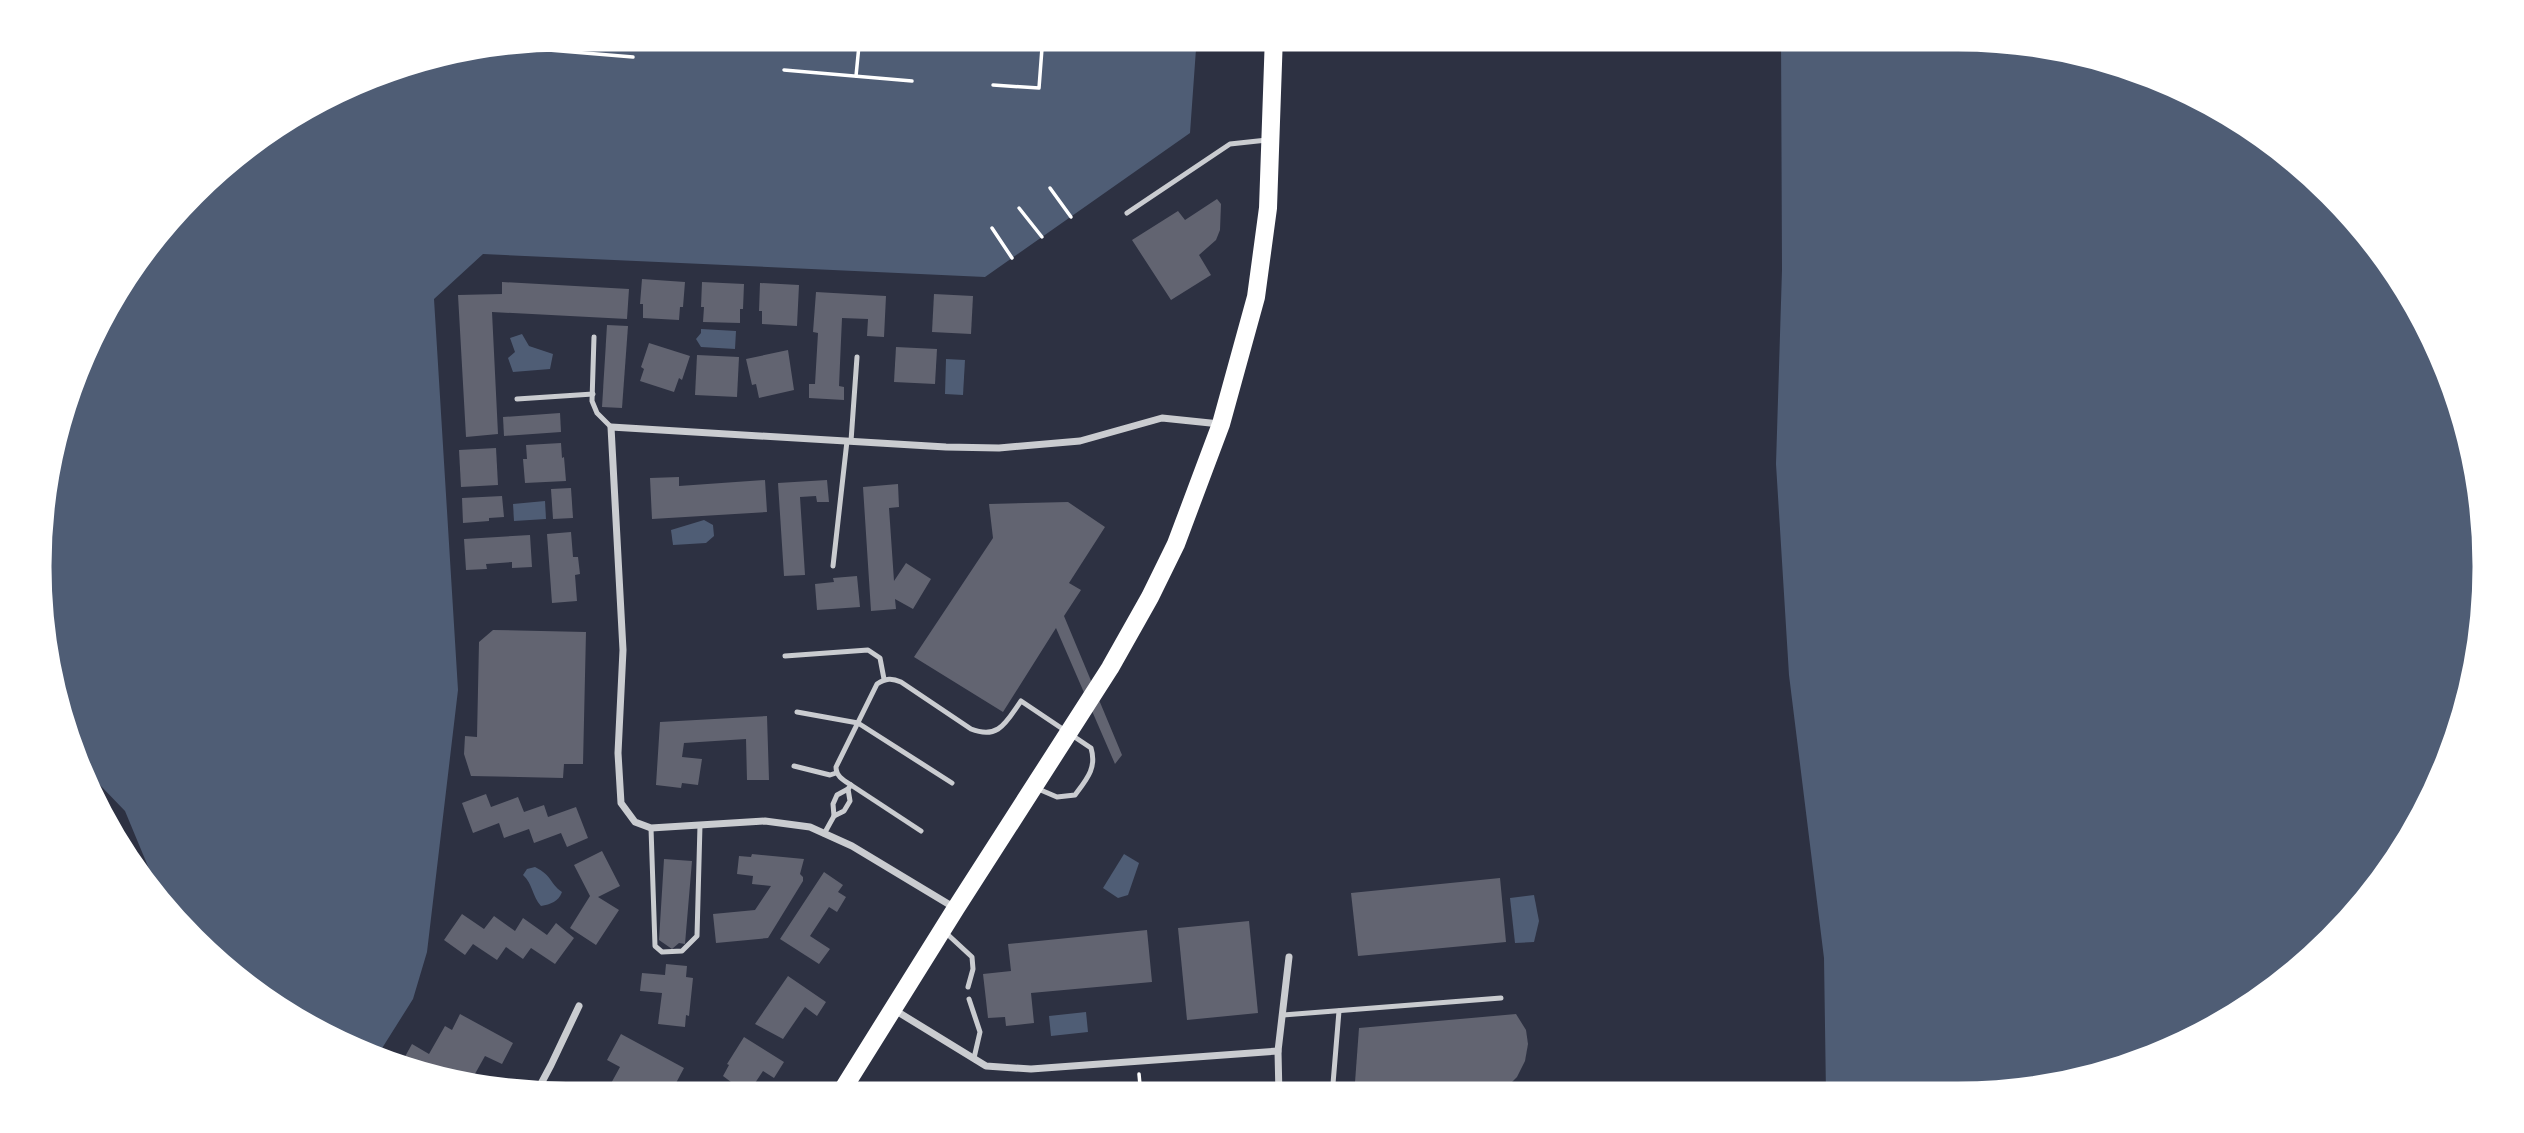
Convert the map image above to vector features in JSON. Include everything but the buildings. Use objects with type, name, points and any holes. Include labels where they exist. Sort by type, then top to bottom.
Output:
[{"type":"main road","points":[[845,1086],[1110,668],[1176,544],[1221,424],[1256,297],[1268,208],[1274,47]]},
{"type":"street","points":[[956,908],[852,846],[810,827],[765,821],[651,828],[635,822],[621,803],[618,753],[622,650],[611,427],[999,448],[1080,441],[1162,418],[1221,424]]},
{"type":"street","points":[[1279,1086],[1278,1051],[1289,957]]},
{"type":"street","points":[[540,1085],[579,1006]]},
{"type":"street","points":[[893,1009],[986,1066],[1031,1069],[1278,1051]]},
{"type":"lane","points":[[1127,213],[1230,144],[1270,139]]},
{"type":"lane","points":[[594,337],[592,401],[597,413],[611,427]]},
{"type":"lane","points":[[833,566],[849,441],[856,357]]},
{"type":"lane","points":[[517,399],[593,394]]},
{"type":"lane","points":[[785,656],[868,650],[880,659],[884,679]]},
{"type":"lane","points":[[920,831],[850,787],[836,773],[836,767],[877,684],[884,679],[901,682],[971,729],[983,734],[992,733],[1002,727],[1021,701]]},
{"type":"lane","points":[[1013,696],[1091,748],[1094,758],[1091,773],[1075,795],[1057,797],[1034,787]]},
{"type":"lane","points":[[797,712],[858,723],[952,783]]},
{"type":"lane","points":[[794,766],[830,775],[836,773]]},
{"type":"lane","points":[[824,834],[834,816],[833,804],[837,795],[850,787]]},
{"type":"lane","points":[[834,816],[844,811],[850,801],[850,787]]},
{"type":"lane","points":[[651,828],[655,946],[662,952],[682,951],[698,936],[700,825]]},
{"type":"lane","points":[[942,930],[972,957],[973,969],[968,987]]},
{"type":"lane","points":[[1283,1015],[1502,998]]},
{"type":"lane","points":[[969,999],[980,1032],[974,1058]]},
{"type":"lane","points":[[1333,1086],[1339,1011]]},
{"type":"path","points":[[856,76],[859,47]]},
{"type":"path","points":[[993,85],[1039,88],[1042,47]]},
{"type":"path","points":[[529,48],[633,57]]},
{"type":"path","points":[[784,70],[912,81]]},
{"type":"path","points":[[1050,188],[1071,217]]},
{"type":"path","points":[[1019,208],[1042,237]]},
{"type":"path","points":[[992,228],[1012,258]]},
{"type":"path","points":[[1138,1061],[1139,1086]]},
{"type":"water","points":[[1196,47],[1190,133],[985,277],[483,254],[434,299],[458,690],[427,952],[413,999],[380,1051],[337,1032],[278,998],[224,957],[199,934],[153,880],[125,811],[93,777],[75,733],[57,668],[48,600],[47,566],[48,533],[57,465],[65,432],[87,368],[117,307],[135,278],[176,224],[199,199],[224,176],[278,135],[337,101],[400,75],[465,57],[533,48]]},
{"type":"water","points":[[1781,47],[1991,48],[2059,57],[2124,75],[2187,101],[2246,135],[2300,176],[2325,199],[2369,250],[2407,307],[2437,368],[2449,400],[2467,465],[2472,499],[2476,533],[2476,600],[2467,668],[2459,701],[2437,765],[2423,796],[2389,855],[2369,883],[2325,934],[2300,957],[2246,998],[2217,1016],[2156,1046],[2092,1068],[2059,1076],[1991,1085],[1826,1086],[1824,958],[1789,675],[1776,464],[1782,270]]},
{"type":"water","points":[[701,329],[736,331],[735,349],[701,347],[696,339]]},
{"type":"water","points":[[522,334],[529,346],[553,354],[550,369],[513,372],[508,358],[515,352],[510,338]]},
{"type":"water","points":[[946,359],[965,360],[963,395],[945,394]]},
{"type":"water","points":[[545,501],[546,519],[514,521],[513,504]]},
{"type":"water","points":[[704,520],[713,525],[714,536],[706,543],[673,545],[671,530]]},
{"type":"water","points":[[1124,854],[1139,863],[1128,895],[1118,898],[1103,888]]},
{"type":"water","points":[[535,867],[545,873],[562,892],[554,902],[541,906],[523,875],[527,869]]},
{"type":"water","points":[[1534,895],[1539,921],[1534,942],[1515,943],[1510,898]]},
{"type":"water","points":[[1086,1012],[1088,1032],[1051,1036],[1049,1016]]}]
